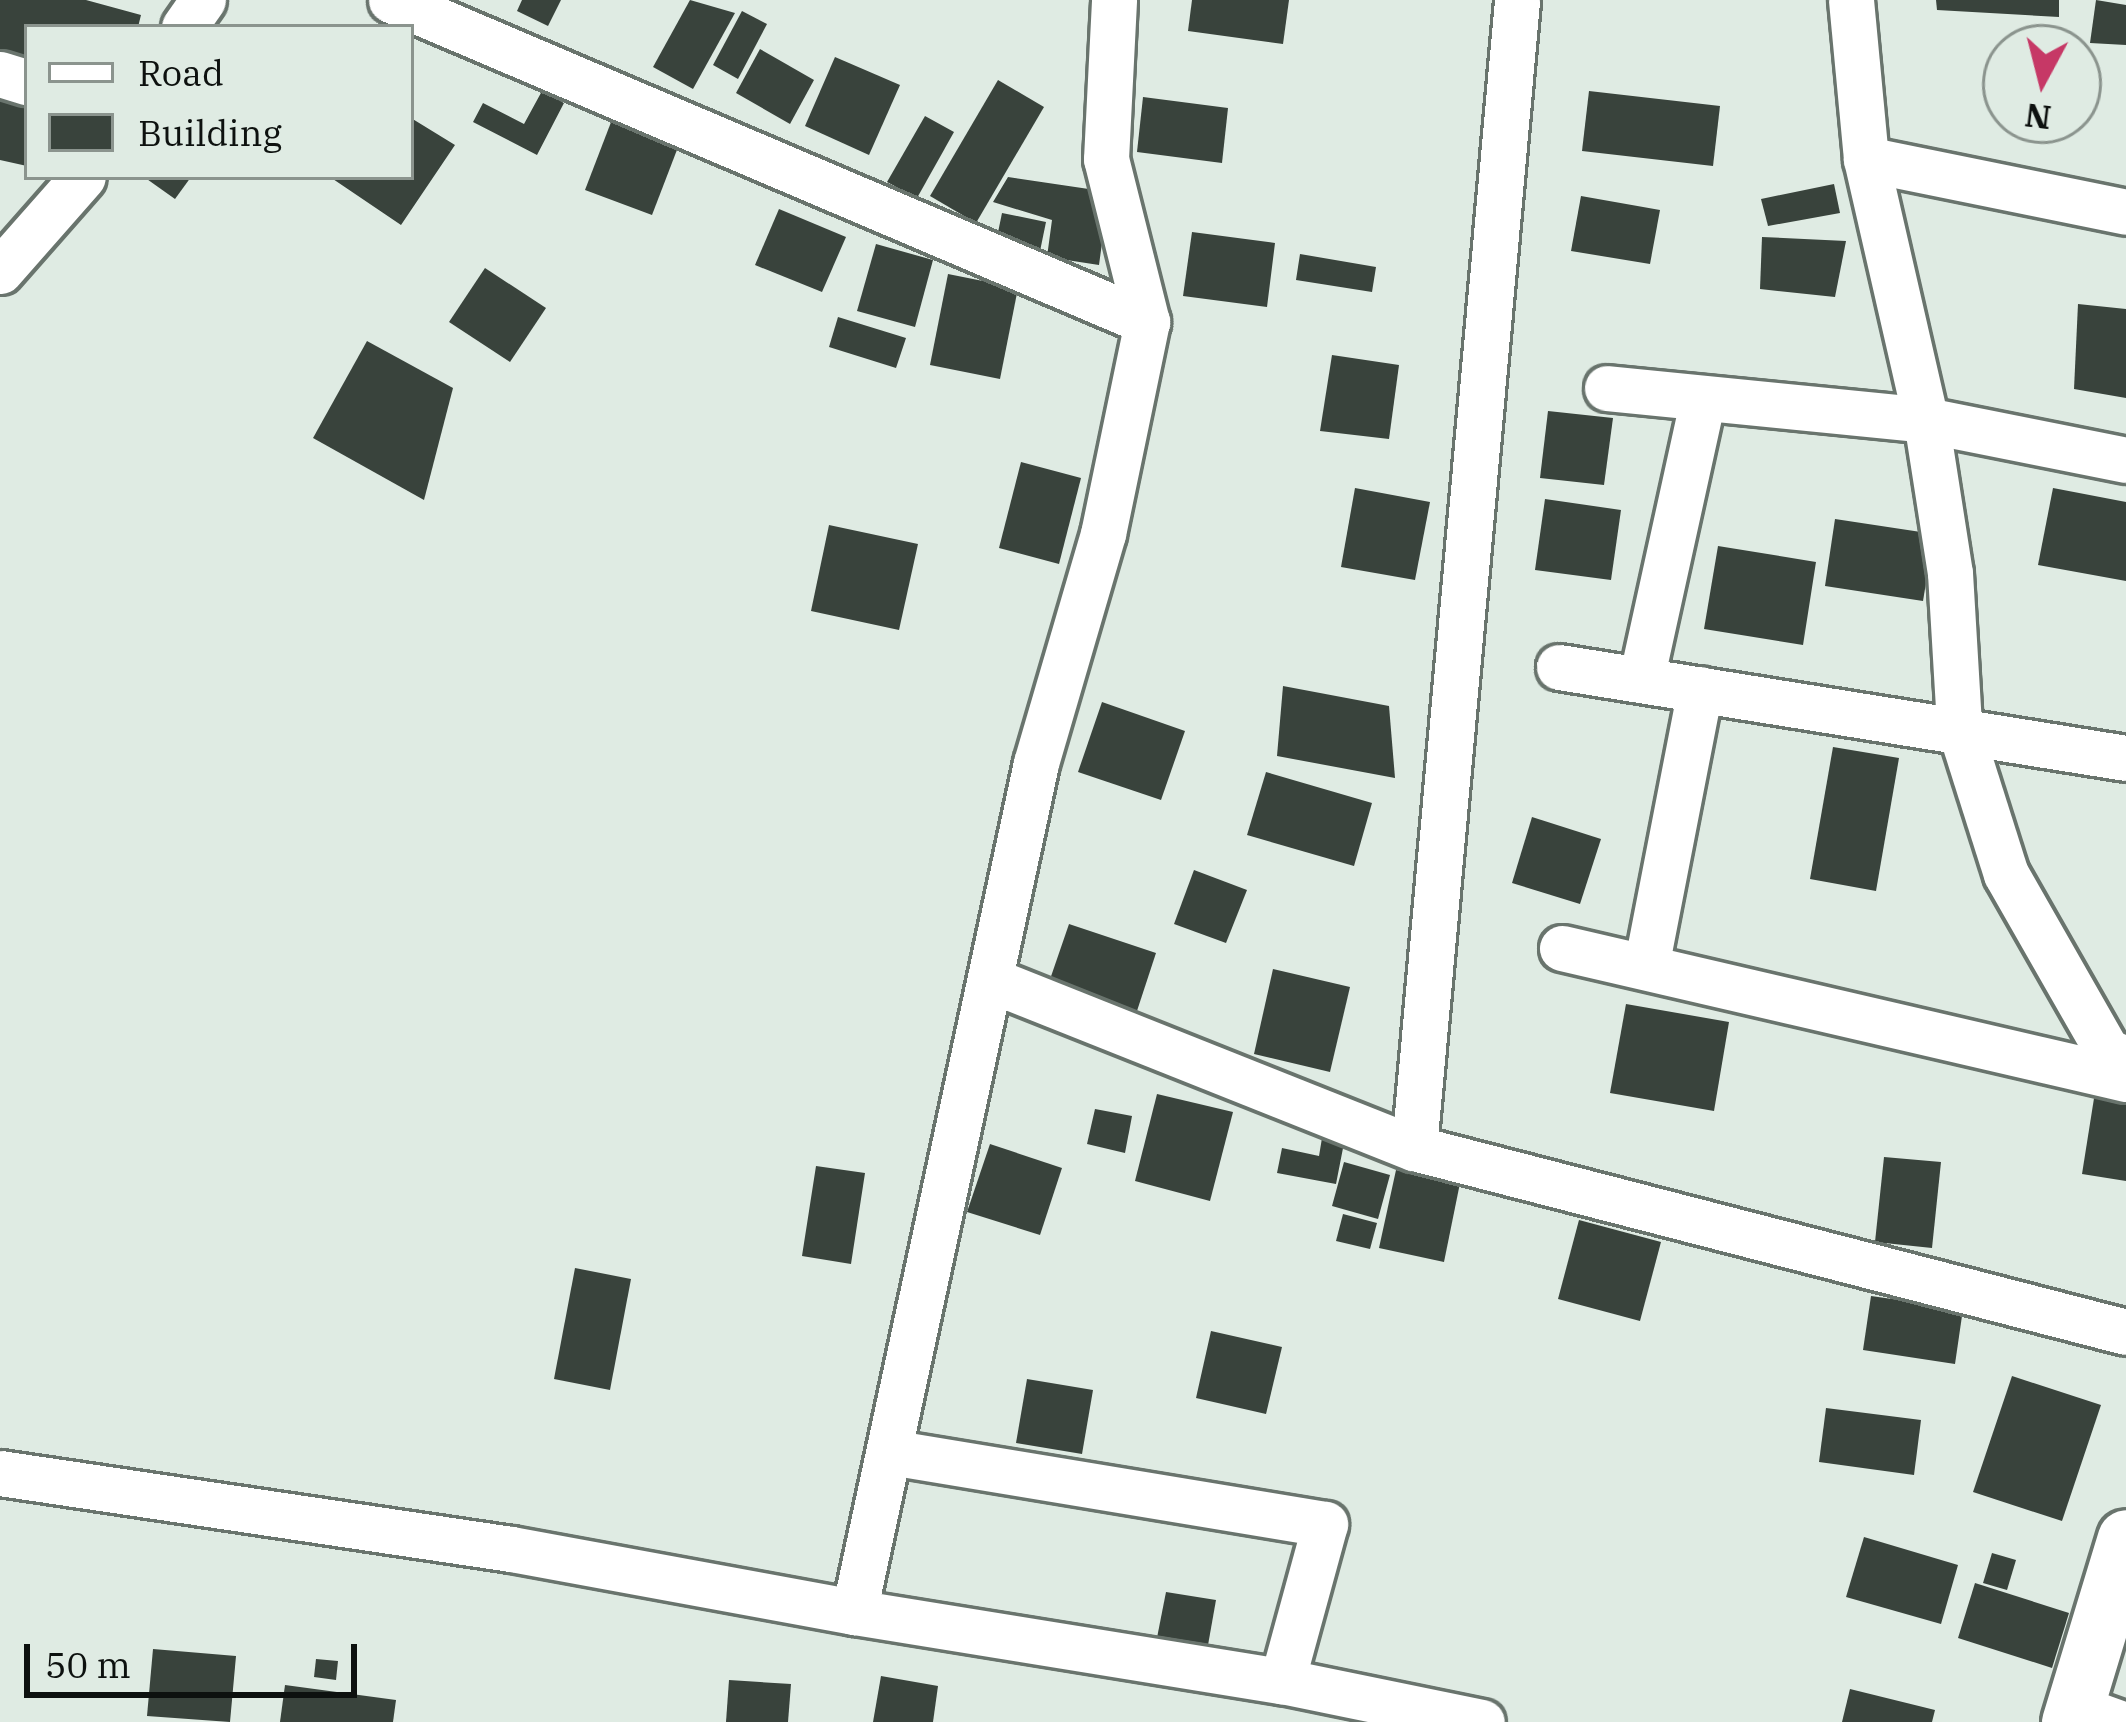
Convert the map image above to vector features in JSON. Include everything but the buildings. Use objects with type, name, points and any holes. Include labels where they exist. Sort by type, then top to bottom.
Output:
[{"type":"street","points":[[392,0],[1147,322]]},
{"type":"street","points":[[854,1612],[1036,764],[1102,534],[1147,322],[1106,159],[1114,0]]},
{"type":"street","points":[[1414,1148],[1517,0]]},
{"type":"street","points":[[1851,0],[1866,159],[1926,420],[1950,573],[1959,725],[2006,874],[2107,1052],[2126,1059]]},
{"type":"street","points":[[1866,159],[2126,212]]},
{"type":"street","points":[[0,271],[80,180]]},
{"type":"street","points":[[1607,388],[1702,402],[1926,420],[2126,460]]},
{"type":"street","points":[[1641,680],[1702,402]]},
{"type":"street","points":[[1559,668],[1959,725],[2126,758]]},
{"type":"street","points":[[1646,968],[1700,689]]},
{"type":"street","points":[[1562,948],[2126,1079]]},
{"type":"street","points":[[991,980],[1414,1148],[2126,1332]]},
{"type":"street","points":[[890,1452],[1325,1524],[1282,1681]]},
{"type":"street","points":[[0,1473],[512,1549],[854,1612],[1282,1681],[1482,1722]]},
{"type":"street","points":[[2087,1717],[2126,1538]]}]
